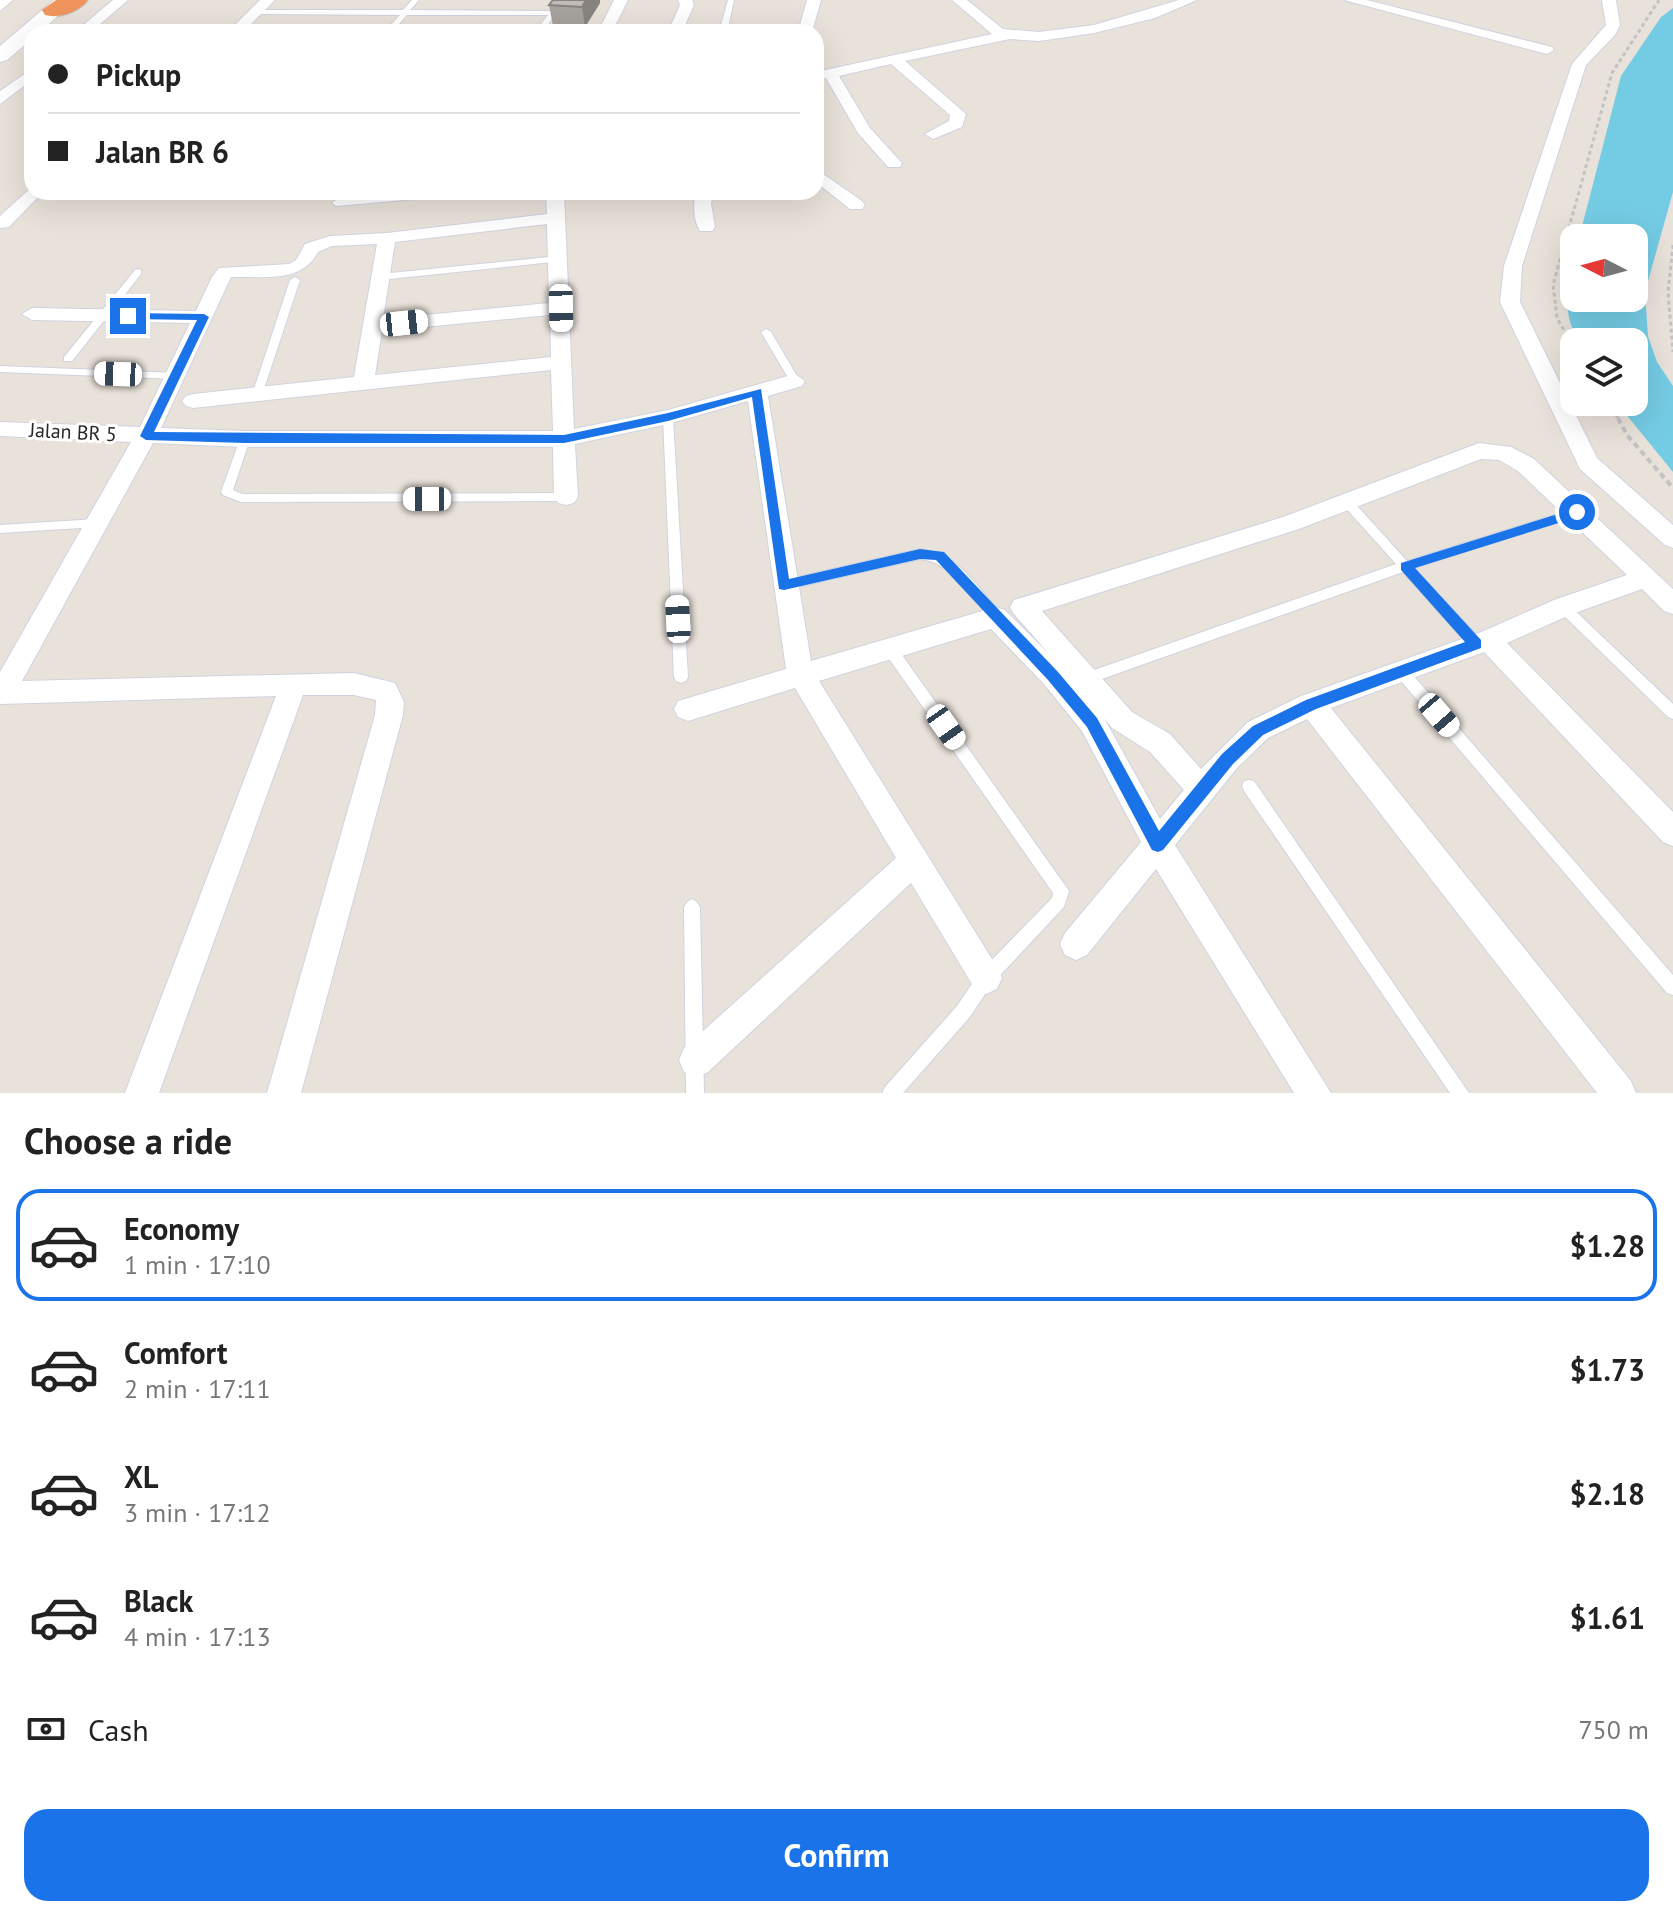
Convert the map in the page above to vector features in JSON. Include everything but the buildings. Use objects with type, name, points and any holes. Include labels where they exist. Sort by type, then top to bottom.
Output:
[{"type":"main road","points":[[25,24],[55,3]]},
{"type":"main road","points":[[33,24],[55,3]]},
{"type":"main road","points":[[0,42],[24,25]]},
{"type":"main road","points":[[0,56],[24,33]]},
{"type":"street","points":[[0,7],[6,0]]},
{"type":"street","points":[[92,24],[121,0]]},
{"type":"street","points":[[243,24],[268,0]]},
{"type":"street","points":[[609,24],[621,0]]},
{"type":"street","points":[[679,24],[687,5],[685,0]]},
{"type":"street","points":[[807,24],[814,0]]},
{"type":"street","points":[[959,0],[989,27],[1009,35],[1037,38],[1146,17],[1190,0]]},
{"type":"street","points":[[1351,0],[1547,50]]},
{"type":"street","points":[[1609,0],[1613,25],[1579,64],[1513,266],[1510,302],[1588,463],[1673,539]]},
{"type":"street","points":[[824,75],[1009,35]]},
{"type":"street","points":[[896,61],[958,114],[956,124],[933,134]]},
{"type":"street","points":[[824,76],[864,130],[894,163]]},
{"type":"street","points":[[0,99],[17,78]]},
{"type":"street","points":[[824,180],[856,205]]},
{"type":"street","points":[[3,223],[26,200]]},
{"type":"street","points":[[556,200],[566,497]]},
{"type":"street","points":[[703,200],[706,227]]},
{"type":"street","points":[[1,693],[146,436],[178,376],[221,277],[226,272],[293,269],[303,263],[316,245],[557,218]]},
{"type":"street","points":[[363,384],[387,238]]},
{"type":"street","points":[[373,326],[561,308]]},
{"type":"street","points":[[32,314],[204,317]]},
{"type":"street","points":[[193,401],[562,362]]},
{"type":"street","name":"Jalan BR 5","points":[[0,429],[245,439],[564,439],[668,417],[795,381]]},
{"type":"street","points":[[757,392],[784,585],[800,673],[986,978]]},
{"type":"street","points":[[1202,790],[1160,743],[1122,720],[1023,607],[1291,523],[1479,451],[1493,450],[1526,465],[1673,604]]},
{"type":"street","points":[[1076,944],[1227,759],[1258,730],[1311,704],[1646,578]]},
{"type":"street","points":[[688,709],[800,673],[996,617],[1053,676],[1092,723],[1158,845],[1314,1093]]},
{"type":"street","points":[[1482,642],[1673,832]]},
{"type":"street","points":[[1,693],[294,684],[374,687],[386,691],[390,702],[389,715],[284,1093]]},
{"type":"street","points":[[142,1093],[294,684]]},
{"type":"street","points":[[1311,704],[1619,1093]]},
{"type":"street","points":[[696,1060],[913,862]]},
{"type":"lane","points":[[395,24],[416,0]]},
{"type":"lane","points":[[545,24],[562,0]]},
{"type":"lane","points":[[725,24],[731,0]]},
{"type":"lane","points":[[255,12],[553,13]]},
{"type":"lane","points":[[336,203],[370,200]]},
{"type":"lane","points":[[380,277],[559,259]]},
{"type":"lane","points":[[68,359],[138,272]]},
{"type":"lane","points":[[257,395],[295,280]]},
{"type":"lane","points":[[766,332],[795,381]]},
{"type":"lane","points":[[0,369],[178,376]]},
{"type":"lane","points":[[668,417],[681,677]]},
{"type":"lane","points":[[245,439],[227,492],[241,498],[566,497]]},
{"type":"lane","points":[[1347,502],[1405,566],[1482,642]]},
{"type":"lane","points":[[1085,679],[1405,566],[1577,512]]},
{"type":"lane","points":[[0,529],[97,523]]},
{"type":"lane","points":[[784,585],[934,553],[948,564],[996,617]]},
{"type":"lane","points":[[1563,607],[1673,713]]},
{"type":"lane","points":[[890,649],[1061,891],[1059,902],[986,978],[963,1012],[891,1093]]},
{"type":"lane","points":[[1400,670],[1673,987]]},
{"type":"lane","points":[[1249,786],[1460,1093]]},
{"type":"lane","points":[[692,907],[695,1093]]},
{"type":"path","points":[[1563,328],[1557,318],[1553,285],[1612,73],[1628,44],[1647,25],[1659,0]]},
{"type":"path","points":[[1673,245],[1668,292],[1673,352]]},
{"type":"path","points":[[1617,416],[1627,435],[1673,488]]},
{"type":"water","points":[[1673,8],[1673,192],[1648,281],[1648,224],[1583,224],[1621,76],[1661,17]]},
{"type":"water","points":[[1569,312],[1646,312],[1647,328],[1573,328]]},
{"type":"water","points":[[1648,336],[1657,362],[1673,386],[1673,472],[1627,416],[1648,416]]},
{"type":"route","points":[[128,316],[204,317],[178,376],[146,436],[564,439],[668,417],[757,392],[784,585],[920,554],[934,553],[939,556],[1053,676],[1092,723],[1158,845],[1227,759],[1258,730],[1311,704],[1476,644],[1405,566],[1577,512]]}]
